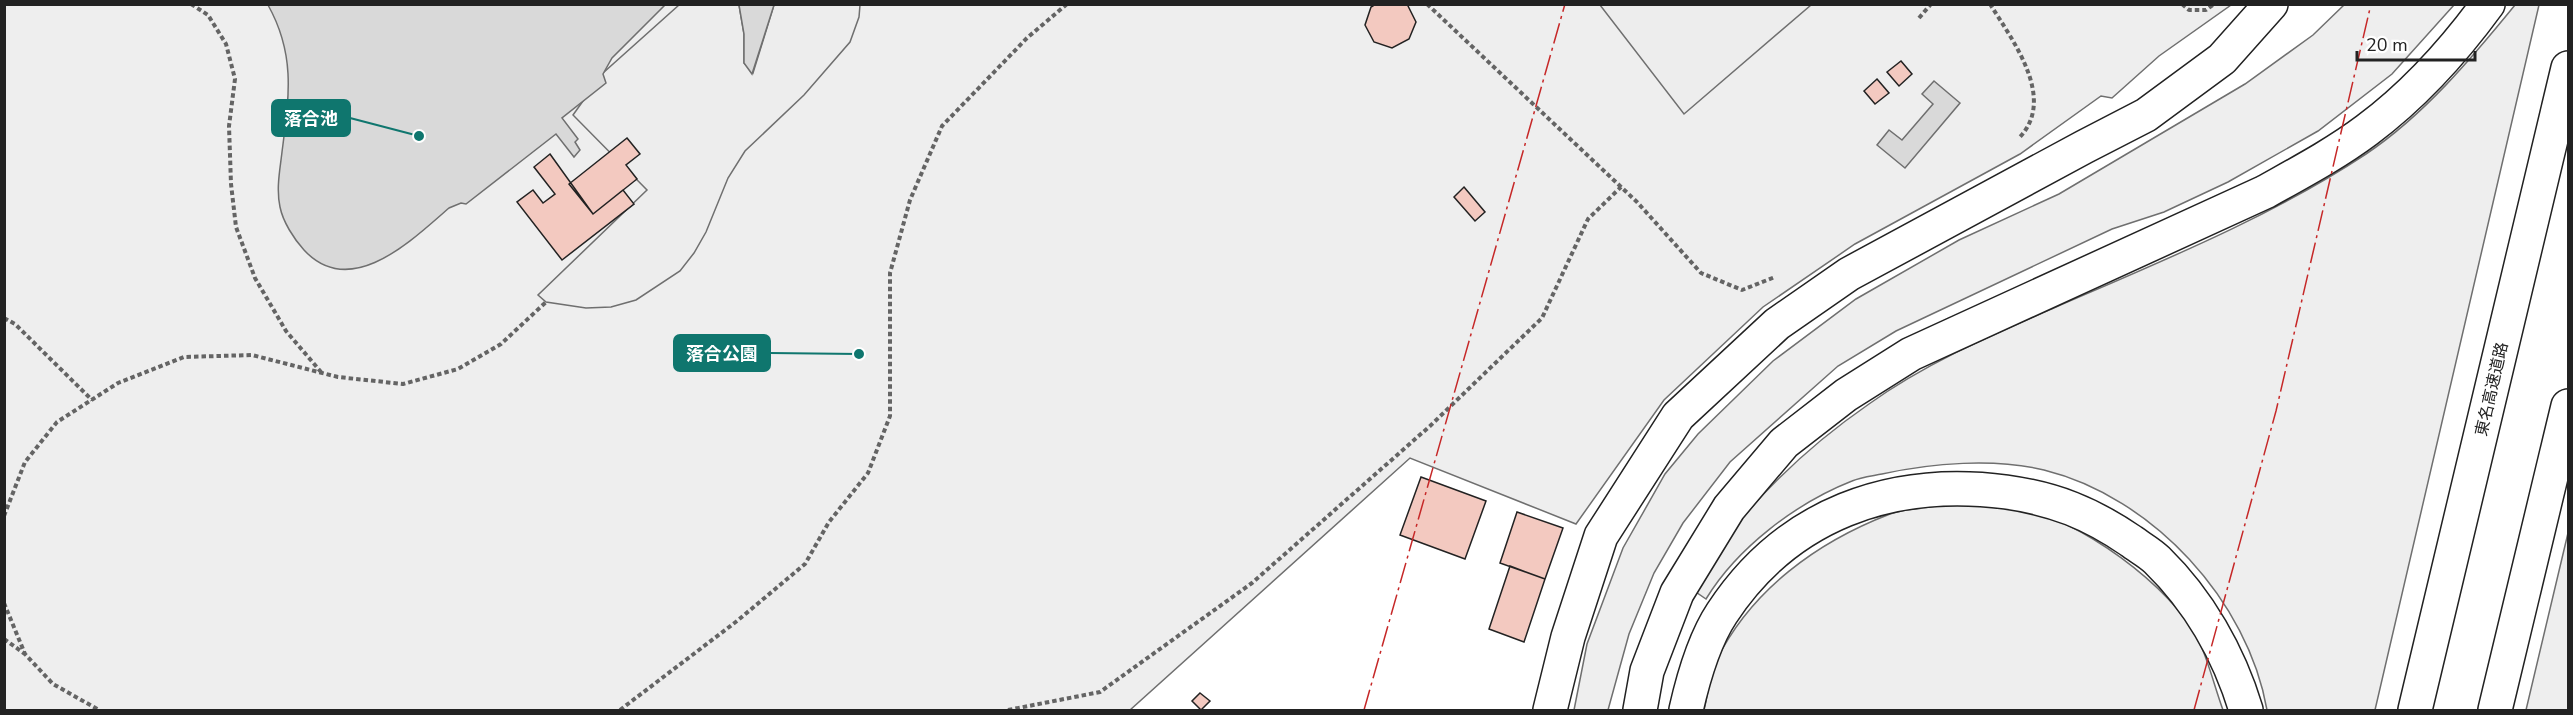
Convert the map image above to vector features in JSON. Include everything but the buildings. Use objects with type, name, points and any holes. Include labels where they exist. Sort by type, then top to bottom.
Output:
[{"type":"main road","points":[[1550,711],[1568,637],[1601,536],[1678,416],[1777,324],[1850,274],[2146,115],[2223,59],[2271,4]]},
{"type":"main road","points":[[1640,711],[1647,671],[1677,593],[1729,508],[1784,443],[1846,395],[1911,354],[2244,202],[2318,162],[2367,130],[2420,85],[2464,38],[2488,4]]},
{"type":"main road","name":"東名高速道路","points":[[2415,711],[2568,68]]},
{"type":"main road","points":[[2495,711],[2568,406]]},
{"type":"main road","points":[[1686,711],[1695,673],[1721,614],[1766,560],[1819,522],[1855,504],[1916,490],[1974,488],[2041,497],[2100,520],[2156,559],[2205,617],[2236,677],[2246,711]]},
{"type":"path","points":[[191,4],[208,15],[226,44],[235,79],[229,126],[231,184],[236,227],[255,278],[286,331],[322,373]]},
{"type":"path","points":[[620,711],[737,621],[805,564],[829,522],[868,473],[890,416],[890,273],[910,200],[942,126],[1027,38],[1067,4]]},
{"type":"path","points":[[1427,4],[1621,187],[1701,273],[1742,290],[1778,276]]},
{"type":"path","points":[[1919,18],[1930,4]]},
{"type":"path","points":[[1990,4],[2032,79],[2033,115],[2021,137],[2011,143]]},
{"type":"path","points":[[2182,4],[2189,10],[2206,10],[2214,4]]},
{"type":"path","points":[[1008,711],[1100,692],[1251,583],[1430,426],[1542,318],[1588,219],[1621,187]]},
{"type":"path","points":[[4,516],[25,462],[57,422],[118,383],[184,357],[252,356],[338,377],[403,384],[458,369],[501,344],[546,302]]},
{"type":"path","points":[[4,318],[15,324],[92,400]]},
{"type":"path","points":[[4,603],[25,654]]},
{"type":"path","points":[[4,639],[25,654],[53,684],[99,711]]},
{"type":"shaded area","points":[[4,5],[2231,5],[2159,56],[2112,98],[2101,96],[2020,154],[1855,244],[1763,307],[1664,400],[1576,524],[1410,458],[1130,710],[5,710]]},
{"type":"shaded area","points":[[268,5],[665,5],[612,58],[603,74],[606,83],[562,118],[578,139],[575,142],[580,150],[574,157],[556,134],[466,204],[461,203],[449,208],[418,235],[381,260],[361,267],[341,269],[322,264],[304,250],[289,230],[281,213],[278,186],[287,113],[287,59],[277,23]]},
{"type":"shaded area","points":[[679,5],[739,5],[744,34],[744,63],[753,73],[774,5],[860,5],[859,17],[850,42],[804,95],[745,151],[728,178],[706,232],[680,271],[636,300],[611,307],[586,308],[546,302],[538,295],[647,190],[573,115],[603,73]]},
{"type":"shaded area","points":[[739,5],[774,5],[752,74],[744,63],[744,34]]},
{"type":"shaded area","points":[[1600,5],[1811,5],[1684,114]]},
{"type":"shaded area","points":[[2344,5],[2454,5],[2392,74],[2318,131],[2228,182],[2164,212],[2112,229],[1896,331],[1838,366],[1730,462],[1683,523],[1654,573],[1629,634],[1608,710],[1574,710],[1587,644],[1623,548],[1665,474],[1698,434],[1773,361],[1856,299],[1959,240],[2059,194],[2245,84],[2313,35]]},
{"type":"shaded area","points":[[2515,5],[2539,5],[2375,710],[2267,710],[2256,670],[2239,630],[2217,593],[2189,559],[2157,529],[2122,504],[2084,484],[2025,466],[1963,463],[1901,470],[1855,480],[1810,502],[1770,529],[1734,562],[1706,599],[1693,590],[1723,542],[1755,503],[1809,450],[1869,404],[1913,375],[1960,351],[2214,237],[2329,177],[2366,154],[2408,122],[2464,66]]},
{"type":"shaded area","points":[[1934,81],[1960,103],[1905,168],[1877,145],[1889,130],[1902,140],[1933,104],[1922,94]]},
{"type":"shaded area","points":[[1949,505],[2010,507],[2042,514],[2068,525],[2121,558],[2146,578],[2186,620],[2203,649],[2223,710],[1704,710],[1716,661],[1731,635],[1767,591],[1789,571],[1812,554],[1863,525],[1890,514]]},
{"type":"shaded area","points":[[2568,533],[2568,710],[2526,710]]},
{"type":"power","points":[[1364,710],[1565,4]]},
{"type":"power","points":[[2194,710],[2276,411],[2371,4]]},
{"type":"place","name":"落合池","points":[[419,136]]},
{"type":"place","name":"落合公園","points":[[859,354]]}]
